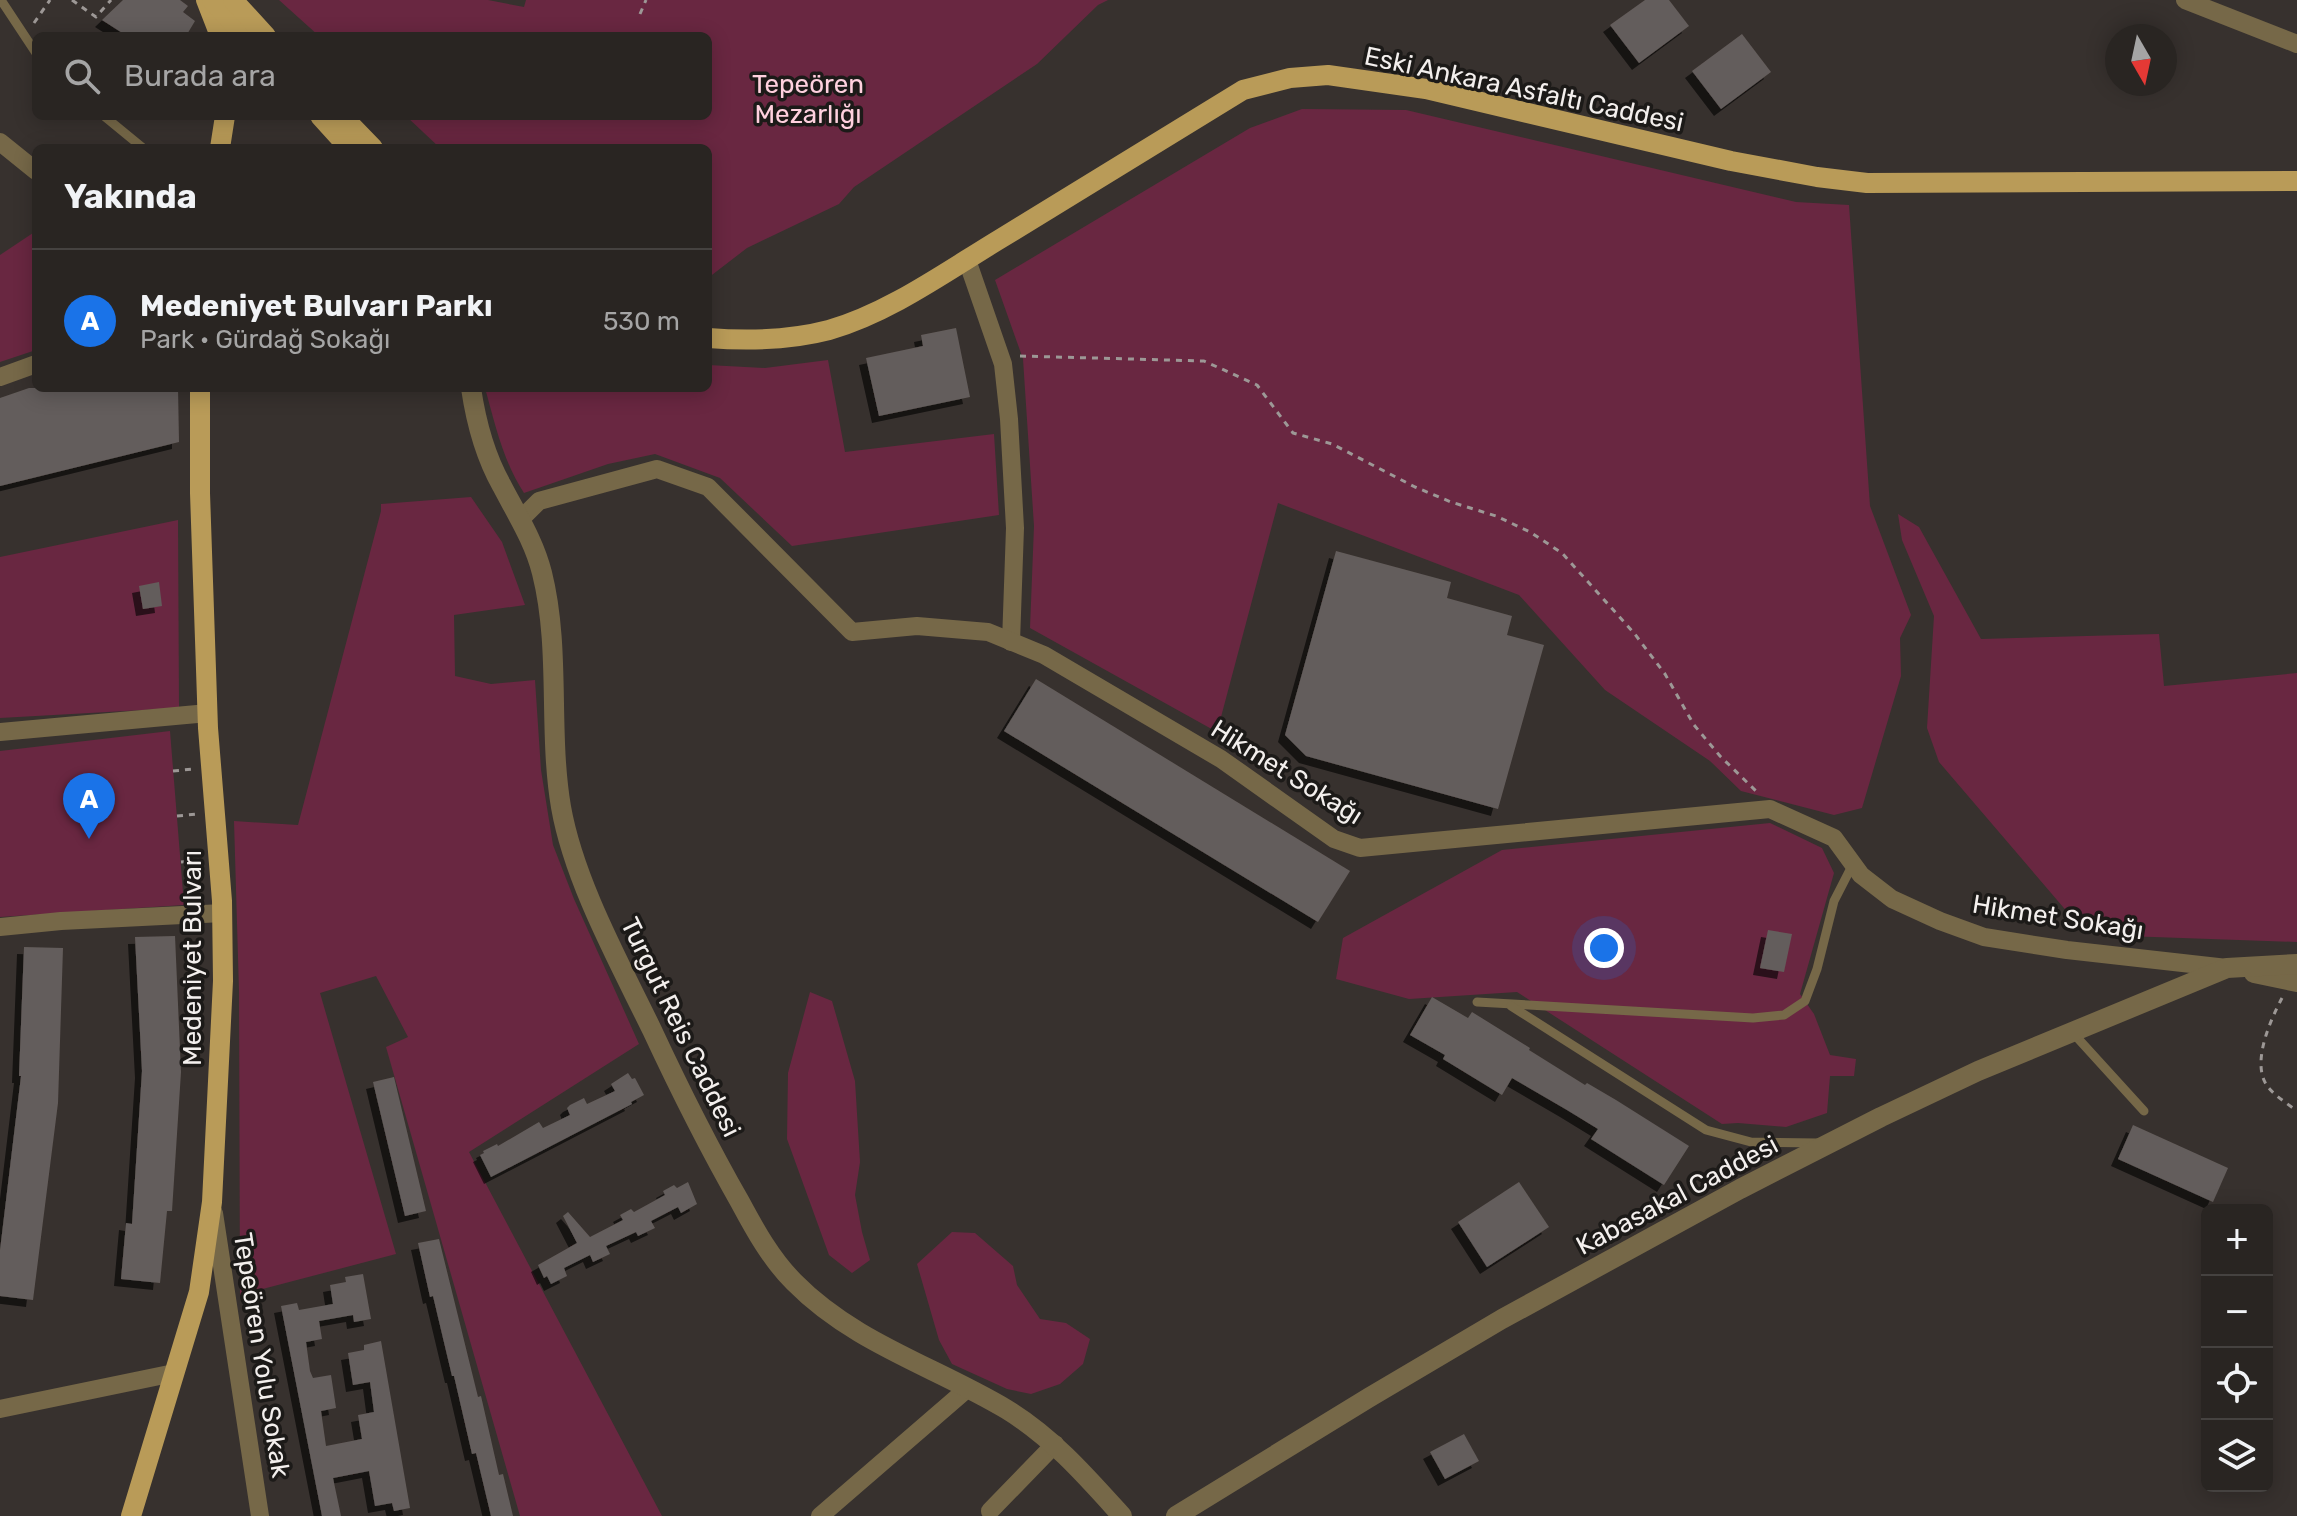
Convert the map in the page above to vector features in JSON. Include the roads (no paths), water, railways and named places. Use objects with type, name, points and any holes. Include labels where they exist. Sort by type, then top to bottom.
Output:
[{"type":"main road","points":[[209,0],[255,32]]},
{"type":"main road","points":[[209,0],[219,32]]},
{"type":"main road","points":[[233,0],[257,32]]},
{"type":"main road","name":"Eski Ankara Asfaltı Caddesi","points":[[712,338],[786,337],[829,330],[881,310],[1243,90],[1290,78],[1328,75],[1426,89],[1731,161],[1867,183],[2297,181]]},
{"type":"main road","points":[[221,144],[224,120]]},
{"type":"main road","points":[[324,120],[345,144]]},
{"type":"main road","points":[[346,120],[369,144]]},
{"type":"main road","name":"Medeniyet Bulvarı","points":[[131,1516],[199,1292],[212,1202],[223,981],[223,913],[208,713],[200,493],[200,392]]},
{"type":"street","points":[[2185,0],[2297,44]]},
{"type":"street","points":[[0,142],[32,168]]},
{"type":"street","points":[[967,260],[1003,364],[1015,528],[1011,642]]},
{"type":"street","points":[[0,377],[32,365]]},
{"type":"street","name":"Turgut Reis Caddesi","points":[[472,392],[489,459],[533,543],[542,574],[548,602],[557,772],[570,847],[584,884],[684,1098],[754,1227],[793,1281],[822,1306],[889,1351],[1004,1408],[1055,1444],[1122,1516]]},
{"type":"street","name":"Hikmet Sokağı","points":[[521,519],[539,501],[657,469],[708,487],[852,632],[917,626],[988,632],[1044,655],[1221,759],[1334,839],[1360,848],[1770,809],[1834,838],[1861,875],[1892,899],[1984,937],[2067,950],[2295,976]]},
{"type":"street","points":[[0,732],[208,713]]},
{"type":"street","points":[[0,927],[223,913]]},
{"type":"street","name":"Kabasakal Caddesi","points":[[1176,1516],[1502,1319],[1740,1189],[1978,1071],[2227,968]]},
{"type":"street","name":"Tepeören Yolu Sokak","points":[[212,1202],[260,1516]]},
{"type":"street","points":[[0,1409],[174,1373]]},
{"type":"street","points":[[820,1516],[967,1389]]},
{"type":"street","points":[[990,1511],[1055,1444]]},
{"type":"lane","points":[[1,0],[32,47]]},
{"type":"lane","points":[[109,120],[138,144]]},
{"type":"lane","points":[[1477,1002],[1753,1018],[1784,1015],[1805,1001],[1817,969],[1834,901],[1853,864]]},
{"type":"lane","points":[[1508,1004],[1706,1130],[1751,1142],[1830,1143]]},
{"type":"lane","points":[[2073,1033],[2144,1111]]},
{"type":"place","name":"Medeniyet Bulvarı Parkı","points":[[89,839]]},
{"type":"park label","name":"Tepeören Mezarlığı","points":[[808,99]]}]
